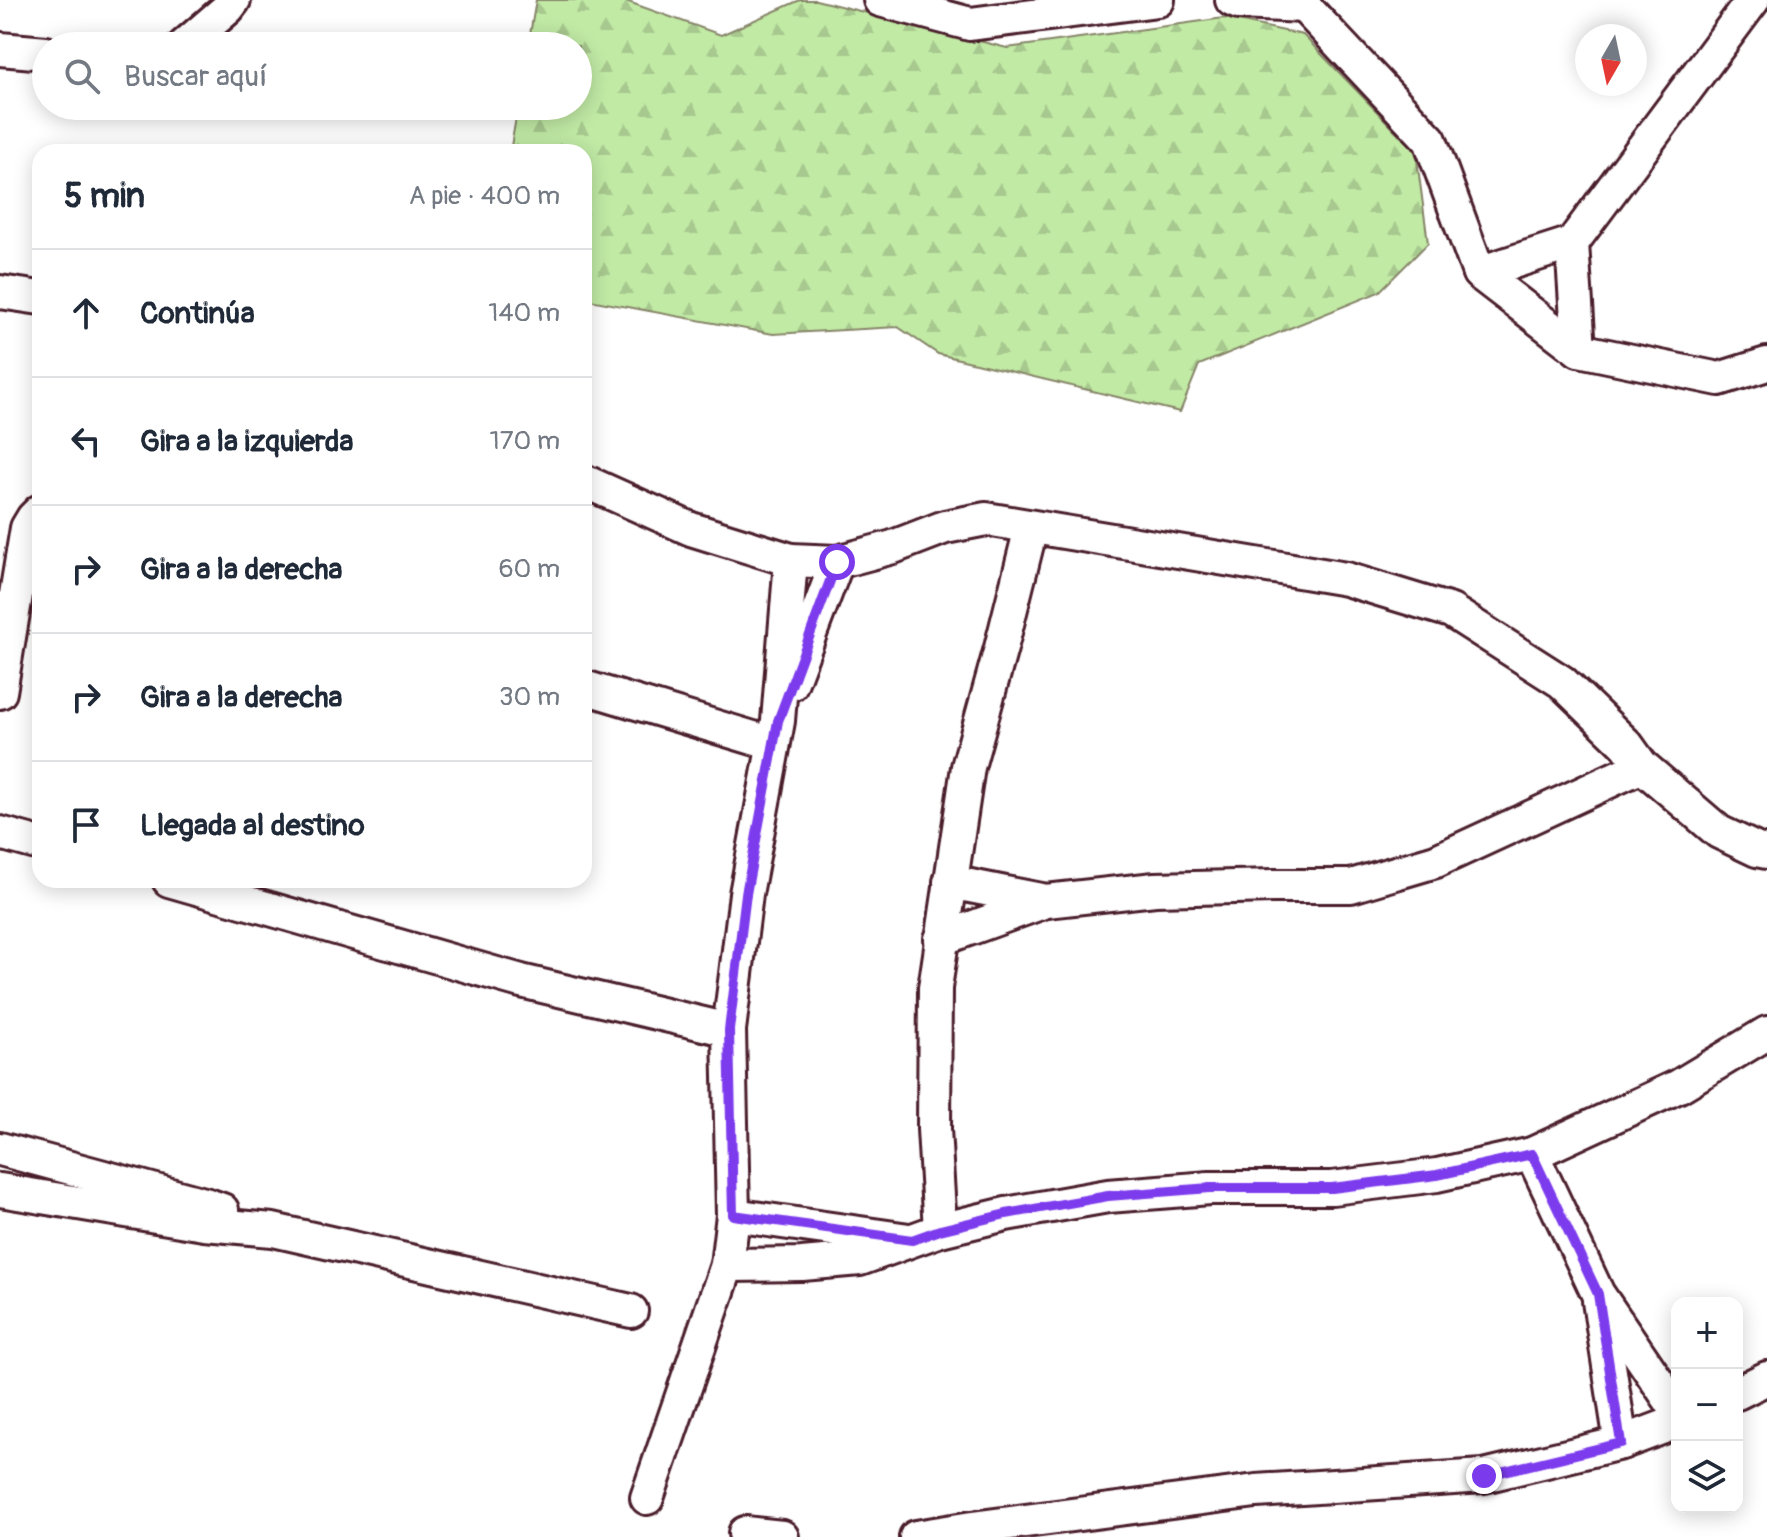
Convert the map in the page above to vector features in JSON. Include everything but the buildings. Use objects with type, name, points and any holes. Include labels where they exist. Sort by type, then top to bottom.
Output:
[{"type":"street","points":[[200,32],[234,0]]},
{"type":"street","points":[[880,0],[970,24],[1158,0]]},
{"type":"street","points":[[1232,0],[1239,3],[1304,3],[1430,140],[1479,273],[1579,350],[1719,379],[1767,364]]},
{"type":"street","points":[[1479,273],[1572,243],[1753,0]]},
{"type":"street","points":[[0,49],[32,52]]},
{"type":"street","points":[[1572,243],[1579,350]]},
{"type":"street","points":[[0,292],[32,297]]},
{"type":"street","points":[[592,485],[691,529],[791,560],[837,562],[893,547],[945,527],[986,519],[1346,579],[1451,611],[1562,682],[1627,745],[1642,766],[1719,832],[1767,852]]},
{"type":"street","points":[[0,692],[27,528],[32,520]]},
{"type":"street","points":[[926,1235],[934,1129],[935,988],[941,939],[968,767],[1031,528]]},
{"type":"street","points":[[647,1498],[727,1265],[733,1215],[729,1030],[746,894],[775,732],[791,560]]},
{"type":"street","points":[[775,732],[837,562]]},
{"type":"street","points":[[592,689],[775,732]]},
{"type":"street","points":[[941,939],[1046,901],[1155,889],[1351,886],[1436,861],[1642,766]]},
{"type":"street","points":[[0,833],[32,842]]},
{"type":"street","points":[[950,882],[1046,901]]},
{"type":"street","points":[[197,888],[521,981],[729,1030]]},
{"type":"street","points":[[727,1265],[860,1259],[926,1235],[1006,1214],[1108,1196],[1210,1188],[1332,1188],[1437,1175],[1532,1154],[1679,1086],[1767,1033]]},
{"type":"street","points":[[0,1149],[208,1205],[273,1230]]},
{"type":"street","points":[[1532,1154],[1598,1294],[1671,1401]]},
{"type":"street","points":[[0,1190],[204,1224],[273,1230],[631,1311]]},
{"type":"street","points":[[733,1215],[926,1235]]},
{"type":"street","points":[[1598,1294],[1621,1443]]},
{"type":"street","points":[[1743,1390],[1767,1378]]},
{"type":"street","points":[[916,1537],[1256,1491],[1484,1476],[1621,1443],[1671,1424]]},
{"type":"street","points":[[745,1533],[782,1537]]},
{"type":"green space","points":[[536,0],[623,0],[721,35],[800,0],[816,0],[1007,48],[1224,18],[1303,35],[1416,152],[1428,243],[1379,292],[1199,365],[1180,412],[938,354],[898,327],[773,334],[592,300],[592,144],[511,144],[516,120],[592,120],[592,32],[530,32]]},
{"type":"route","points":[[837,562],[778,721],[746,894],[729,1030],[733,1215],[912,1240],[1006,1214],[1108,1196],[1210,1188],[1332,1188],[1437,1175],[1532,1154],[1598,1294],[1621,1443],[1484,1476]]}]
